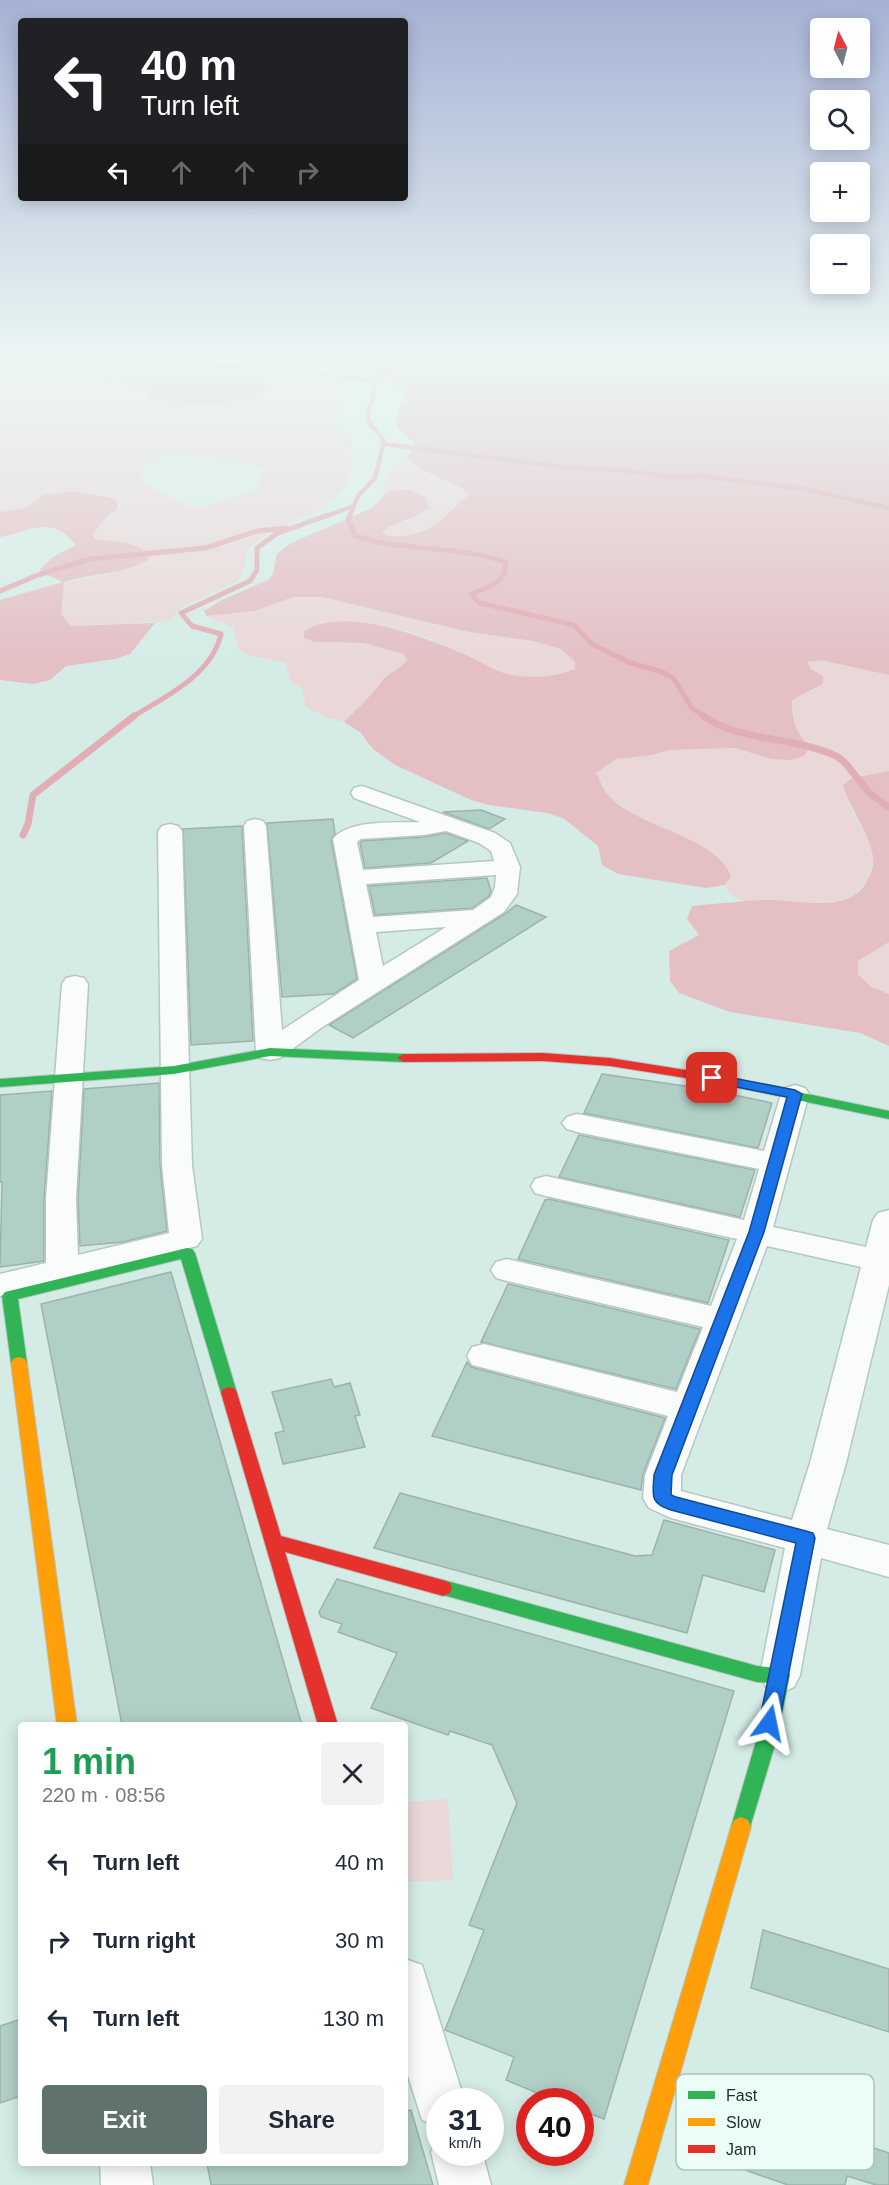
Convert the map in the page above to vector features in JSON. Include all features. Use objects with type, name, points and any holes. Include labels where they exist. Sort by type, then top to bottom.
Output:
[{"type":"street","points":[[270,1053],[311,1022],[495,907],[505,896],[508,888],[508,867],[502,848],[497,844],[448,823],[362,793]]},
{"type":"street","points":[[374,983],[351,878],[345,839],[347,836],[359,833],[434,828],[448,823]]},
{"type":"street","points":[[255,826],[270,1053]]},
{"type":"street","points":[[0,1285],[186,1239],[177,1165],[170,831]]},
{"type":"street","points":[[351,878],[508,867]]},
{"type":"street","points":[[362,925],[480,916]]},
{"type":"street","points":[[62,1271],[61,1199],[75,984]]},
{"type":"street","points":[[0,1083],[174,1070],[270,1053],[416,1058],[543,1057],[644,1067],[795,1094],[889,1115]]},
{"type":"street","points":[[795,1094],[756,1232],[663,1475],[662,1498],[671,1503],[889,1561]]},
{"type":"street","points":[[577,1123],[776,1163]]},
{"type":"street","points":[[546,1186],[884,1262]]},
{"type":"street","points":[[636,2185],[766,1738],[806,1538],[884,1262],[889,1220]]},
{"type":"street","points":[[67,1722],[10,1296],[187,1253],[327,1722]]},
{"type":"street","points":[[507,1270],[723,1320]]},
{"type":"street","points":[[484,1356],[689,1408]]},
{"type":"street","points":[[273,1541],[757,1674],[780,1675]]},
{"type":"street","points":[[408,1992],[437,2088]]},
{"type":"street","points":[[125,2166],[128,2185]]},
{"type":"street","points":[[460,2166],[465,2185]]},
{"type":"shaded area","points":[[0,458],[166,458],[150,462],[144,469],[141,482],[188,506],[203,507],[259,490],[260,477],[266,469],[237,460],[193,458],[351,458],[350,475],[344,489],[333,500],[256,542],[245,554],[244,569],[236,582],[185,605],[177,611],[172,621],[71,626],[60,614],[64,582],[109,574],[142,563],[146,553],[133,544],[97,540],[92,535],[108,515],[117,510],[44,495],[26,508],[0,512]]},
{"type":"shaded area","points":[[407,458],[427,473],[454,484],[470,496],[431,527],[418,533],[388,535],[382,533],[386,528],[409,520],[426,497],[412,490],[402,489],[386,493],[381,489],[395,463]]},
{"type":"shaded area","points":[[407,458],[889,458],[889,675],[821,660],[807,662],[811,669],[823,676],[823,684],[792,700],[795,725],[810,746],[804,756],[790,760],[771,759],[735,748],[668,750],[653,755],[616,759],[596,773],[608,795],[623,808],[694,842],[723,862],[731,876],[725,885],[706,888],[618,874],[602,865],[598,846],[563,818],[547,813],[489,805],[471,800],[395,765],[373,749],[360,732],[344,722],[384,679],[407,660],[404,654],[364,643],[315,642],[304,638],[304,631],[321,624],[341,621],[385,626],[429,640],[491,668],[515,676],[550,675],[575,669],[575,662],[561,649],[533,641],[469,632],[322,597],[293,597],[254,611],[207,616],[204,611],[222,600],[268,580],[273,574],[277,554],[291,543],[372,508],[386,493],[395,490],[410,490],[426,497],[429,507],[382,533],[395,536],[418,533],[431,527],[441,521],[469,495],[455,484],[433,475]]},
{"type":"shaded area","points":[[71,491],[109,497],[117,501],[117,510],[108,515],[92,535],[97,540],[133,545],[140,548],[149,559],[119,571],[64,582],[61,614],[71,626],[155,623],[130,654],[115,659],[66,666],[50,680],[33,684],[0,680],[0,600],[63,582],[44,574],[40,569],[53,557],[76,545],[58,530],[49,527],[0,537],[0,512],[26,508],[44,495]]},
{"type":"shaded area","points":[[293,597],[322,597],[469,632],[533,641],[561,649],[575,662],[575,669],[541,676],[513,676],[489,668],[435,641],[407,631],[358,623],[326,623],[313,626],[333,643],[364,643],[404,654],[407,660],[384,679],[344,722],[326,717],[306,707],[302,689],[290,681],[286,663],[248,655],[239,649],[233,628],[207,616],[254,611]]},
{"type":"shaded area","points":[[821,660],[889,675],[889,771],[852,778],[849,805],[868,839],[874,859],[869,879],[853,896],[835,901],[746,902],[730,894],[725,885],[731,876],[669,830],[635,815],[609,797],[596,773],[616,759],[653,755],[668,750],[735,748],[771,759],[810,746],[795,725],[792,700],[815,689],[823,676],[811,669],[807,662]]},
{"type":"shaded area","points":[[889,771],[889,942],[858,961],[858,974],[870,986],[889,994],[889,1046],[860,1033],[730,1012],[679,993],[670,981],[669,951],[699,935],[687,919],[692,906],[766,900],[833,902],[853,896],[861,889],[871,874],[873,857],[868,839],[843,785],[852,778]]},
{"type":"shaded area","points":[[889,942],[889,994],[870,986],[858,974],[858,961]]},
{"type":"shaded area","points":[[448,1799],[453,1880],[408,1882],[408,1802]]},
{"type":"building","points":[[481,810],[505,819],[489,829],[443,812]]},
{"type":"building","points":[[333,819],[335,834],[331,839],[357,979],[334,994],[282,997],[267,823]]},
{"type":"building","points":[[242,826],[253,1041],[191,1045],[183,829]]},
{"type":"building","points":[[446,833],[468,841],[431,863],[365,868],[360,843],[362,841],[424,837]]},
{"type":"building","points":[[487,878],[491,891],[489,896],[472,908],[375,915],[369,886]]},
{"type":"building","points":[[516,905],[546,917],[353,1038],[329,1025],[505,914]]},
{"type":"building","points":[[602,1074],[706,1089],[772,1103],[758,1148],[584,1113]]},
{"type":"building","points":[[159,1083],[160,1165],[167,1231],[123,1242],[80,1246],[78,1199],[84,1089]]},
{"type":"building","points":[[52,1091],[44,1199],[44,1261],[0,1267],[2,1182],[0,1182],[0,1095]]},
{"type":"building","points":[[579,1135],[755,1170],[740,1217],[559,1177]]},
{"type":"building","points":[[549,1199],[729,1240],[708,1303],[518,1259],[545,1200]]},
{"type":"building","points":[[171,1272],[301,1722],[121,1722],[41,1304]]},
{"type":"building","points":[[508,1284],[700,1329],[676,1389],[481,1342]]},
{"type":"building","points":[[467,1362],[471,1367],[665,1418],[643,1474],[641,1490],[432,1436]]},
{"type":"building","points":[[331,1379],[334,1387],[350,1383],[360,1415],[355,1416],[365,1447],[283,1464],[275,1433],[284,1431],[272,1392]]},
{"type":"building","points":[[400,1493],[635,1556],[652,1555],[664,1520],[775,1550],[764,1592],[703,1575],[687,1633],[374,1548]]},
{"type":"building","points":[[337,1579],[734,1691],[604,2119],[594,2115],[594,2088],[525,2088],[506,2080],[514,2057],[445,2030],[484,1930],[469,1925],[517,1803],[492,1745],[450,1731],[448,1735],[371,1708],[397,1653],[338,1632],[342,1624],[321,1617],[319,1612]]},
{"type":"building","points":[[763,1930],[889,1969],[889,2032],[751,1988]]},
{"type":"building","points":[[18,2020],[18,2097],[0,2103],[0,2026]]},
{"type":"building","points":[[408,2110],[411,2110],[433,2185],[211,2185],[208,2166],[408,2166]]},
{"type":"building","points":[[874,2148],[889,2153],[889,2185],[876,2185],[847,2176],[845,2185],[788,2185],[745,2170],[874,2170]]},
{"type":"waterway","points":[[354,506],[358,496],[375,478],[380,458]]},
{"type":"waterway","points":[[492,458],[673,477],[702,476],[804,489],[889,508]]},
{"type":"waterway","points":[[324,517],[354,506]]},
{"type":"waterway","points":[[349,517],[354,506]]},
{"type":"waterway","points":[[132,717],[186,683],[198,673],[216,649],[221,634],[192,626],[181,613],[250,581],[257,570],[257,548],[276,534],[328,515]]},
{"type":"waterway","points":[[350,515],[348,520],[355,536],[392,544],[468,553],[505,562],[505,569],[500,579],[489,587],[471,594],[480,603],[574,625],[592,644],[631,663],[662,672],[673,678],[692,708],[705,717]]},
{"type":"waterway","points":[[0,591],[38,575],[90,559],[205,548],[257,531],[287,528]]},
{"type":"waterway","points":[[23,835],[28,824],[33,795],[134,716]]},
{"type":"waterway","points":[[703,716],[732,730],[803,745],[836,756],[844,762],[869,793],[889,807]]},
{"type":"traffic: fast","points":[[0,1083],[174,1070],[270,1052],[404,1058]]},
{"type":"traffic: fast","points":[[711,1078],[889,1115]]},
{"type":"traffic: fast","points":[[19,1363],[10,1296],[187,1253],[229,1393]]},
{"type":"traffic: fast","points":[[443,1588],[757,1674],[780,1675],[767,1738],[741,1827]]},
{"type":"traffic: slow","points":[[19,1363],[67,1722]]},
{"type":"traffic: slow","points":[[636,2185],[741,1827]]},
{"type":"traffic: jam","points":[[404,1058],[543,1057],[610,1062],[711,1078]]},
{"type":"traffic: jam","points":[[229,1393],[327,1722]]},
{"type":"traffic: jam","points":[[273,1541],[443,1588]]},
{"type":"route","points":[[712,1078],[795,1094],[756,1232],[663,1475],[662,1498],[671,1503],[806,1538],[769,1723]]}]
